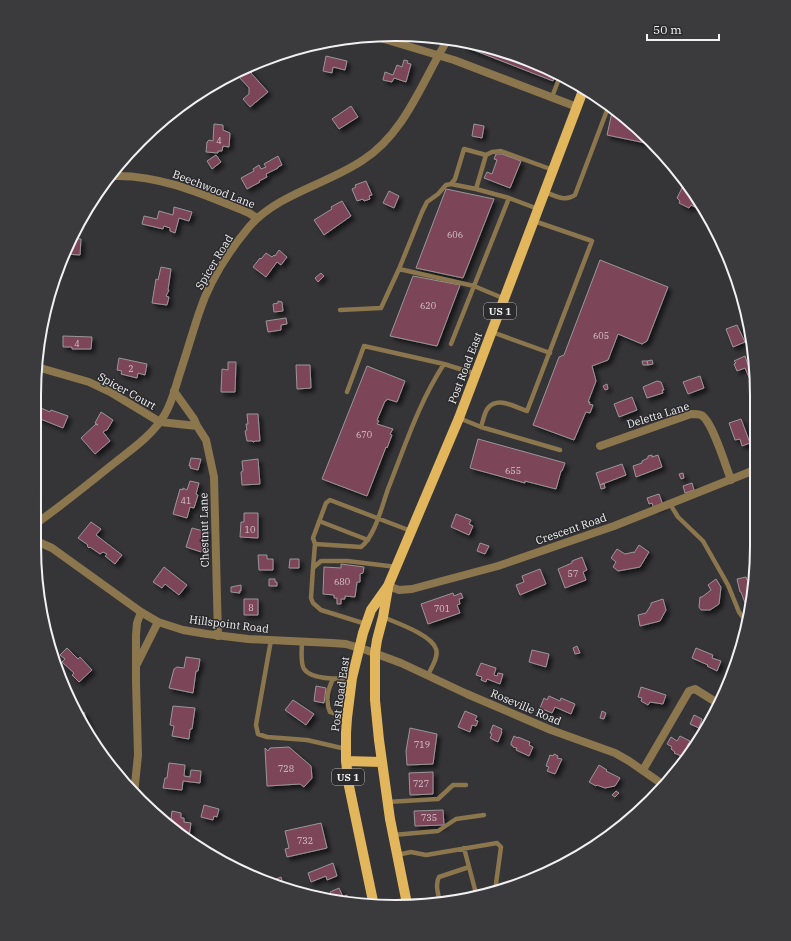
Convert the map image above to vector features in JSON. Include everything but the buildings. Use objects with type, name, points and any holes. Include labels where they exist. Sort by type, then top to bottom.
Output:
[{"type":"main road","name":"Post Road East","points":[[373,899],[352,802],[346,761],[347,718],[352,678],[359,648],[371,610],[388,586],[397,567],[459,418],[582,94]]},
{"type":"main road","name":"Post Road East","points":[[388,586],[375,653],[376,700],[387,802],[406,900]]},
{"type":"main road","points":[[346,761],[382,762]]},
{"type":"street","points":[[391,41],[454,60],[577,107]]},
{"type":"street","name":"Spicer Road","points":[[41,520],[65,503],[148,437],[160,422],[174,392],[199,312],[210,288],[235,246],[257,218],[288,198],[356,164],[382,146],[399,126],[445,44]]},
{"type":"street","name":"Beechwood Lane","points":[[117,176],[149,179],[177,185],[248,212],[257,218]]},
{"type":"street","name":"Spicer Court","points":[[42,369],[89,382],[112,393],[160,422]]},
{"type":"street","name":"Chestnut Lane","points":[[174,392],[194,419],[206,440],[214,477],[218,636]]},
{"type":"street","name":"Deletta Lane","points":[[600,446],[691,414],[700,415],[707,420],[712,430],[731,480]]},
{"type":"street","points":[[160,422],[197,426]]},
{"type":"street","name":"Crescent Road","points":[[388,586],[399,590],[412,589],[498,566],[614,526],[750,472]]},
{"type":"street","name":"Hillspoint Road","points":[[41,543],[52,548],[141,612],[158,622],[189,631],[218,636],[339,644],[375,653]]},
{"type":"street","points":[[135,785],[138,755],[136,628],[141,612]]},
{"type":"street","points":[[136,666],[158,622]]},
{"type":"street","name":"Roseville Road","points":[[375,653],[551,730],[615,753],[630,760],[659,782]]},
{"type":"street","points":[[643,770],[689,691],[695,689],[714,701]]},
{"type":"lane","points":[[552,97],[558,81]]},
{"type":"lane","points":[[545,192],[562,199],[571,198],[575,195],[607,111]]},
{"type":"lane","points":[[451,184],[458,173],[464,149],[486,155],[492,152],[501,151],[553,170]]},
{"type":"lane","points":[[476,189],[486,155]]},
{"type":"lane","points":[[340,310],[381,308],[427,202],[438,194],[446,185],[451,184],[476,189],[509,198],[538,209]]},
{"type":"lane","points":[[451,344],[509,198]]},
{"type":"lane","points":[[481,426],[487,409],[493,405],[503,402],[527,411],[592,241],[534,221]]},
{"type":"lane","points":[[399,268],[474,286],[505,299]]},
{"type":"lane","points":[[492,332],[550,353]]},
{"type":"lane","points":[[346,392],[364,346],[444,364],[476,374]]},
{"type":"lane","points":[[316,544],[361,547],[368,540],[424,398],[444,364]]},
{"type":"lane","points":[[459,418],[560,450]]},
{"type":"lane","points":[[366,624],[320,610],[313,603],[311,598],[316,544],[313,538],[326,503],[330,500],[412,531]]},
{"type":"lane","points":[[670,504],[678,517],[703,541],[728,585],[739,612],[743,617]]},
{"type":"lane","points":[[319,521],[368,540]]},
{"type":"lane","points":[[313,568],[322,561],[347,561],[397,567]]},
{"type":"lane","points":[[383,617],[431,640],[437,649],[436,657],[428,675]]},
{"type":"lane","points":[[271,640],[256,725],[258,734],[267,737],[307,740],[346,749]]},
{"type":"lane","points":[[302,641],[302,662],[305,669],[313,675],[333,679],[352,678]]},
{"type":"lane","points":[[333,679],[326,702],[327,706],[330,712],[347,718]]},
{"type":"lane","points":[[387,802],[438,799],[453,785],[466,785]]},
{"type":"lane","points":[[393,836],[438,831],[456,819],[484,815]]},
{"type":"lane","points":[[397,855],[411,852],[426,855],[497,843],[501,847],[496,885]]},
{"type":"lane","points":[[464,848],[475,891]]},
{"type":"lane","points":[[439,897],[437,883],[439,877],[469,867]]}]
